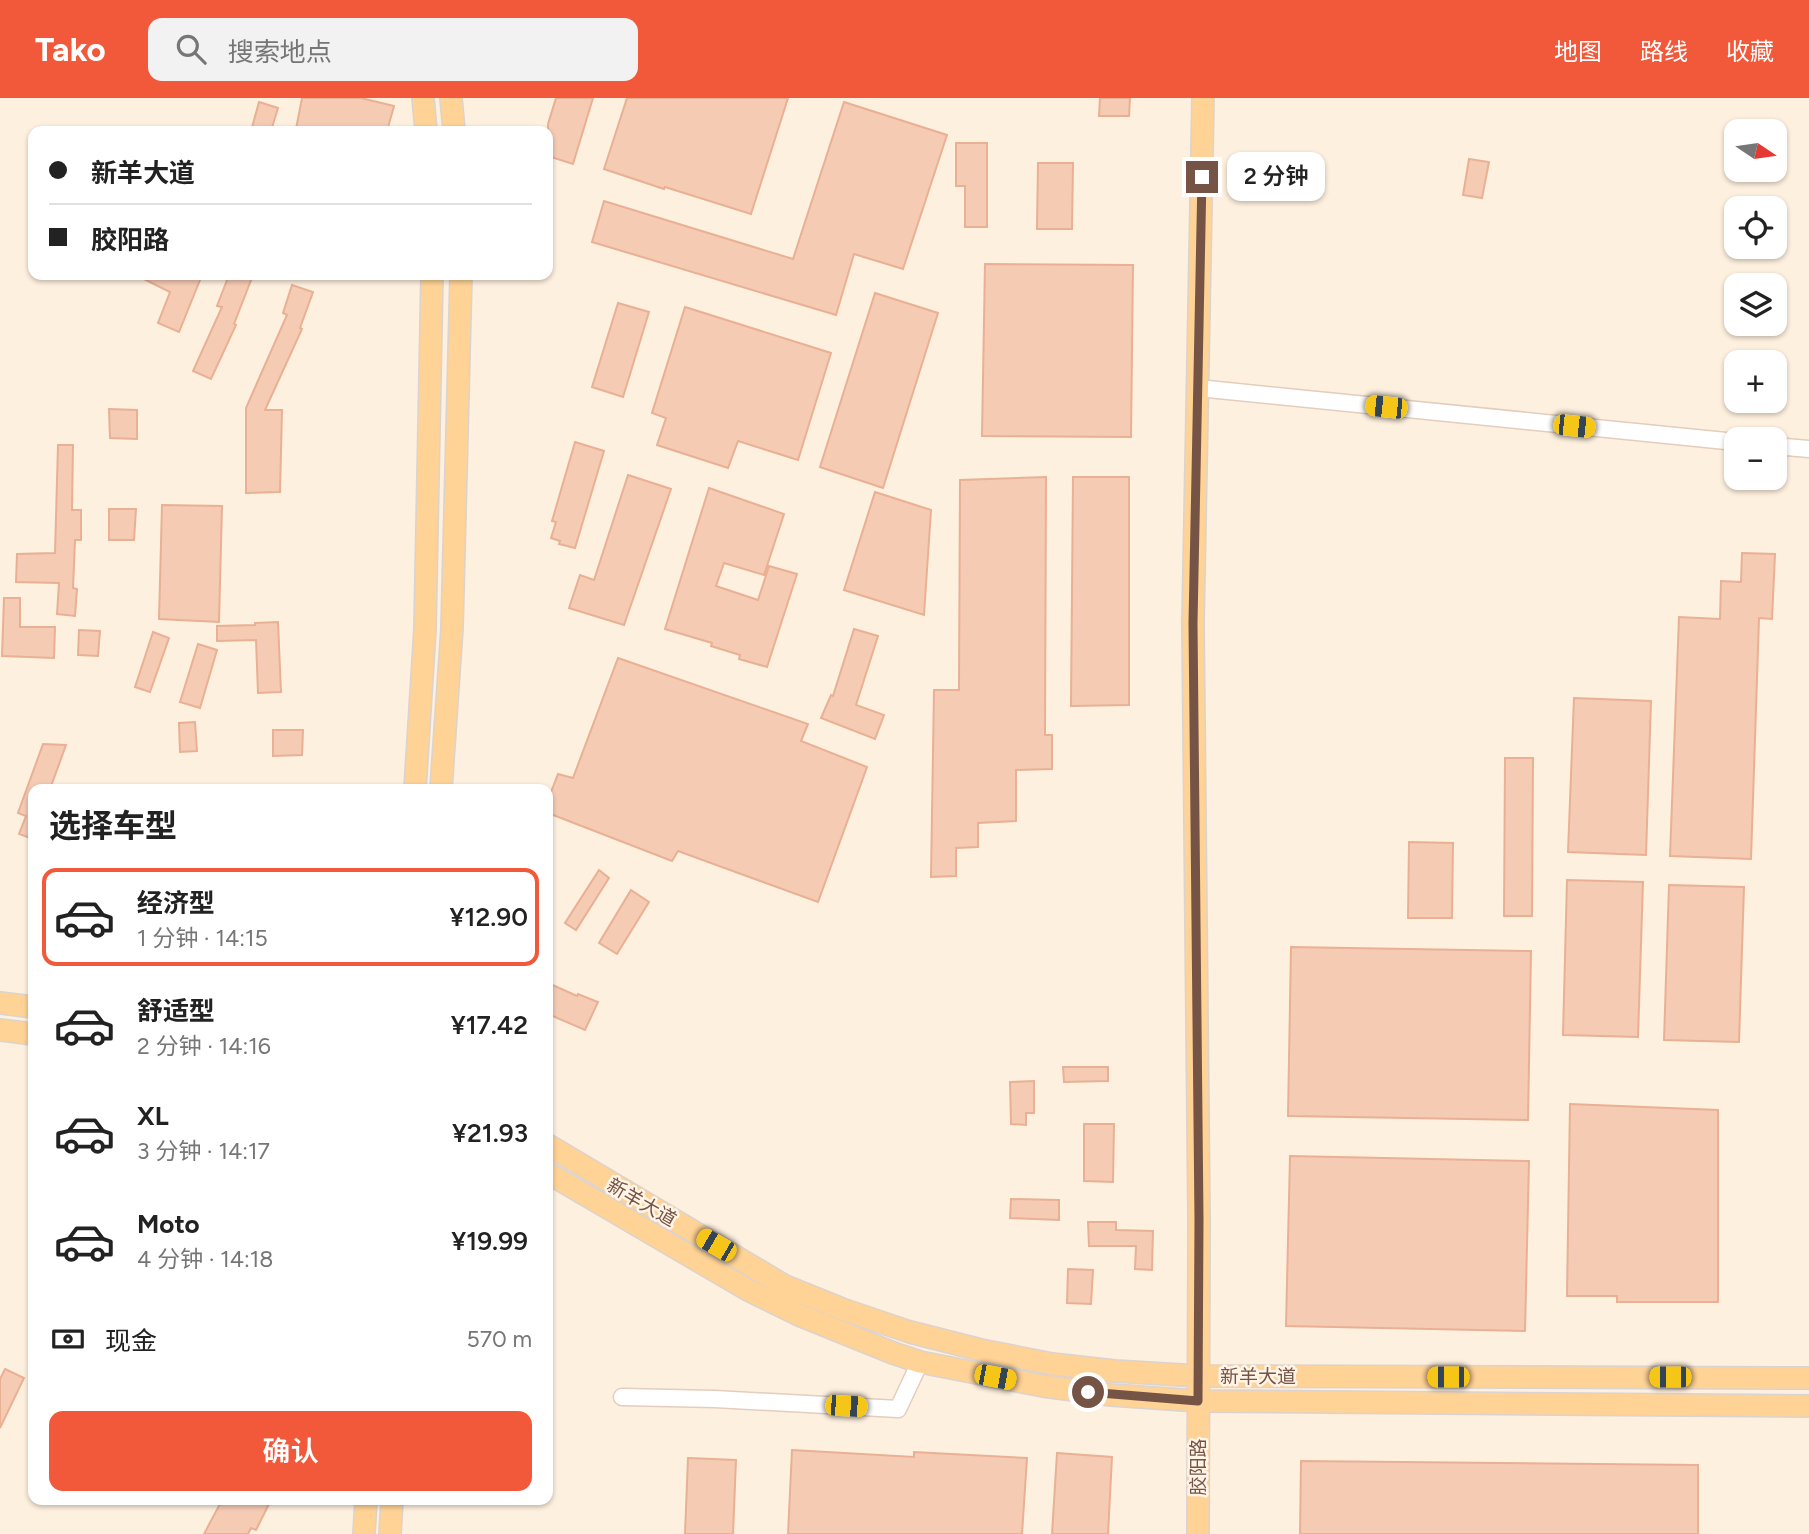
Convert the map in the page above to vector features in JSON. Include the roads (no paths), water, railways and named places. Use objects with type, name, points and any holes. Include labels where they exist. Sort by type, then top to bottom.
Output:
[{"type":"main road","points":[[423,98],[426,126]]},
{"type":"main road","points":[[451,98],[454,126]]},
{"type":"main road","name":"胶阳路","points":[[1198,1534],[1199,1220],[1193,623],[1203,98]]},
{"type":"main road","points":[[415,784],[425,629],[432,280]]},
{"type":"main road","points":[[441,784],[452,628],[461,280]]},
{"type":"main road","points":[[0,1003],[28,1006]]},
{"type":"main road","points":[[0,1030],[28,1033]]},
{"type":"main road","name":"新羊大道","points":[[553,1148],[785,1286],[910,1332],[1052,1364],[1198,1376],[1809,1378]]},
{"type":"main road","name":"新羊大道","points":[[553,1175],[748,1290],[835,1330],[920,1362],[1043,1386],[1111,1395],[1198,1401],[1809,1406]]},
{"type":"main road","points":[[364,1534],[366,1505]]},
{"type":"main road","points":[[390,1534],[393,1505]]},
{"type":"street","points":[[1198,388],[1724,441]]},
{"type":"street","points":[[1787,447],[1809,449]]},
{"type":"street","points":[[622,1396],[898,1409],[920,1362]]}]
